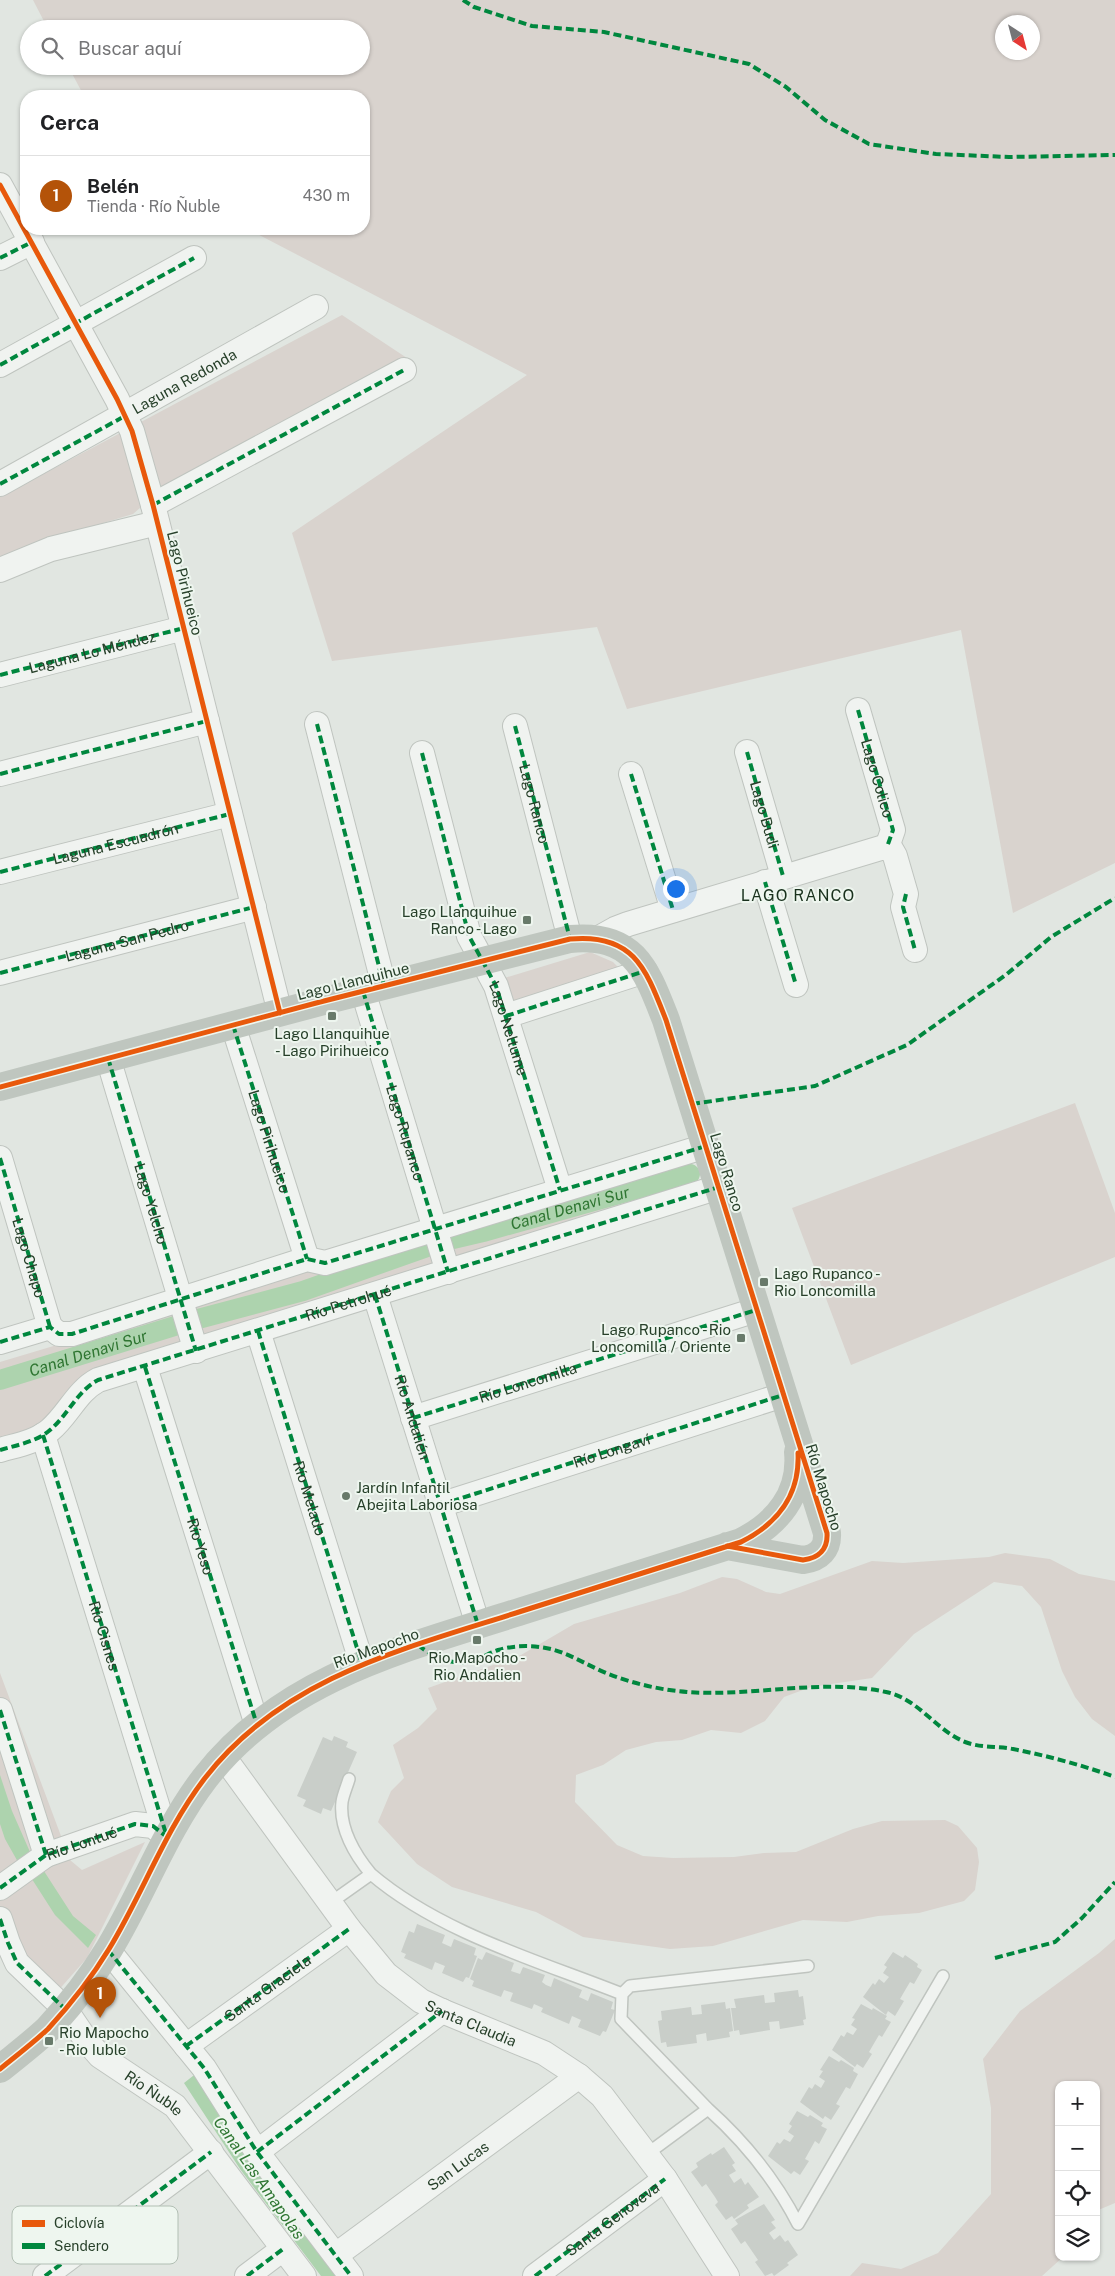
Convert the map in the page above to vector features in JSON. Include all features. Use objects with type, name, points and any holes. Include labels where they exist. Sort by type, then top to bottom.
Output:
[{"type":"street","name":"Lago Pirihueico","points":[[0,185],[20,221]]},
{"type":"street","name":"Lago Pirihueico","points":[[28,235],[125,416],[138,450],[280,1013]]},
{"type":"street","points":[[0,258],[32,242]]},
{"type":"street","points":[[0,365],[194,258]]},
{"type":"street","name":"Laguna Redonda","points":[[0,484],[125,416],[316,307]]},
{"type":"street","points":[[0,570],[51,549],[155,514],[404,370]]},
{"type":"street","name":"Laguna Lo Méndez","points":[[0,675],[184,628]]},
{"type":"street","name":"Lago Colico","points":[[858,710],[892,830],[887,847]]},
{"type":"street","points":[[0,774],[207,721]]},
{"type":"street","name":"Lago Rupanco","points":[[317,724],[373,988],[434,1229],[448,1272]]},
{"type":"street","name":"Lago Ranco","points":[[515,726],[570,939]]},
{"type":"street","name":"Lago Budi","points":[[748,752],[796,986]]},
{"type":"street","name":"Lago Neltume","points":[[422,753],[469,936],[493,977],[560,1190]]},
{"type":"street","points":[[631,774],[673,910]]},
{"type":"street","name":"Laguna Escuadrón","points":[[0,872],[230,814]]},
{"type":"street","name":"Lago Llanquihue","points":[[0,1087],[373,988],[570,939],[597,939],[615,929],[673,910],[881,847],[887,847]]},
{"type":"street","points":[[887,847],[895,856],[906,894],[903,907],[916,950]]},
{"type":"street","name":"Laguna San Pedro","points":[[0,973],[254,907]]},
{"type":"street","name":"Lago Ranco","points":[[597,939],[624,949],[640,963],[646,971],[666,1020],[796,1440]]},
{"type":"street","points":[[506,1016],[646,971]]},
{"type":"street","name":"Lago Pirihueico","points":[[234,1025],[307,1259]]},
{"type":"street","name":"Lago Yelcho","points":[[108,1058],[196,1351]]},
{"type":"street","points":[[0,1342],[50,1327],[59,1334],[72,1334],[307,1259],[325,1263],[706,1146]]},
{"type":"street","name":"Lago Chapo","points":[[0,1158],[50,1327]]},
{"type":"street","name":"Río Petrohué","points":[[0,1450],[43,1435],[56,1425],[82,1392],[92,1383],[718,1188]]},
{"type":"street","name":"Río Andalién","points":[[375,1295],[478,1625]]},
{"type":"street","name":"Río Loncomilla","points":[[413,1418],[756,1310]]},
{"type":"street","name":"Río Melado","points":[[258,1332],[362,1664]]},
{"type":"street","name":"Río Yeso","points":[[144,1367],[257,1725]]},
{"type":"street","name":"Río Longaví","points":[[440,1505],[783,1396]]},
{"type":"street","name":"Río Cisnes","points":[[43,1435],[167,1837]]},
{"type":"street","name":"Río Mapocho","points":[[728,1546],[803,1560],[823,1552],[828,1540],[826,1528],[796,1440]]},
{"type":"street","name":"Río Mapocho","points":[[0,2069],[47,2030],[65,2009],[108,1950],[167,1837],[193,1794],[224,1756],[282,1705],[306,1691],[362,1664],[478,1625],[741,1542],[766,1528],[786,1506],[792,1494],[798,1468],[796,1440]]},
{"type":"street","points":[[0,1710],[46,1855]]},
{"type":"street","name":"Santa Claudia","points":[[224,1756],[330,1903],[391,1978],[421,2001],[544,2054],[580,2076],[613,2109],[647,2154],[727,2276]]},
{"type":"street","name":"Río Lontué","points":[[0,1888],[46,1855],[135,1824],[153,1826],[167,1837]]},
{"type":"street","name":"Río Ñuble","points":[[0,1919],[8,1943],[18,1963],[65,2009],[86,2040],[100,2056],[175,2106],[304,2276]]},
{"type":"street","name":"Santa Graciela","points":[[186,2046],[349,1928]]},
{"type":"street","points":[[108,1950],[204,2068],[257,2152],[351,2276]]},
{"type":"street","points":[[257,2152],[442,2011]]},
{"type":"street","name":"San Lucas","points":[[336,2255],[580,2076]]},
{"type":"street","points":[[139,2206],[211,2152]]},
{"type":"street","name":"Santa Genoveva","points":[[534,2276],[665,2179]]},
{"type":"street","points":[[247,2276],[283,2249]]},
{"type":"street","points":[[45,2276],[61,2264]]},
{"type":"lane","points":[[349,1779],[342,1802],[344,1820],[354,1850],[372,1874],[400,1897],[494,1944],[622,1994]]},
{"type":"lane","points":[[330,1903],[372,1874]]},
{"type":"lane","points":[[808,1966],[630,1986],[622,1994],[621,2019],[708,2109],[739,2138],[760,2163],[783,2196],[798,2224],[943,1976]]},
{"type":"lane","points":[[647,2154],[708,2109]]},
{"type":"shaded area","points":[[33,0],[1115,0],[1115,863],[1013,913],[961,630],[627,709],[597,627],[332,661],[292,533],[527,375],[259,235],[370,235],[370,90],[81,90],[73,75],[370,75],[370,20],[43,20]]},
{"type":"shaded area","points":[[342,315],[413,362],[163,488],[133,514],[24,547],[0,561],[0,497]]},
{"type":"shaded area","points":[[590,952],[613,962],[624,973],[513,1007],[498,980]]},
{"type":"shaded area","points":[[1075,1103],[1115,1213],[1115,1257],[851,1365],[792,1208]]},
{"type":"shaded area","points":[[676,1160],[684,1191],[87,1379],[32,1430],[0,1440],[0,1362]]},
{"type":"shaded area","points":[[1005,1553],[1050,1559],[1079,1574],[1115,1581],[1115,1736],[1092,1719],[1075,1697],[1062,1671],[1041,1607],[1022,1586],[994,1582],[914,1634],[872,1678],[811,1687],[784,1697],[765,1721],[741,1733],[711,1730],[682,1740],[656,1742],[626,1750],[603,1765],[576,1775],[575,1802],[617,1845],[643,1856],[673,1858],[734,1857],[764,1853],[796,1852],[853,1829],[882,1821],[945,1820],[958,1826],[977,1848],[979,1862],[975,1890],[964,1901],[919,1913],[878,1916],[847,1922],[803,1920],[713,1946],[670,1949],[583,1937],[536,1912],[452,1887],[417,1864],[378,1822],[391,1791],[404,1778],[393,1745],[418,1728],[437,1709],[428,1688],[521,1655],[574,1624],[680,1593],[722,1577],[737,1579],[766,1592],[780,1594],[872,1561],[903,1563],[989,1557]]},
{"type":"shaded area","points":[[0,1673],[70,1860],[82,1870],[145,1842],[87,1958],[56,1993],[0,1925]]},
{"type":"shaded area","points":[[1115,1939],[1115,2203],[1100,2209],[1100,2081],[1055,2081],[1055,2261],[1059,2261],[1042,2276],[850,2276],[862,2263],[901,2269],[938,2253],[991,2194],[991,2108],[983,2059],[1020,2011]]},
{"type":"water","points":[[0,1775],[12,1811],[30,1852],[18,1862],[5,1839],[0,1824]]},
{"type":"water","points":[[42,1868],[73,1916],[96,1935],[88,1948],[55,1915],[30,1876]]},
{"type":"water","name":"Canal Las Amapolas","points":[[198,2072],[339,2276],[321,2276],[240,2169],[184,2083]]},
{"type":"building","points":[[334,1736],[348,1742],[346,1747],[357,1752],[331,1811],[323,1808],[321,1814],[303,1806],[306,1800],[297,1796],[323,1737],[332,1741]]},
{"type":"building","points":[[417,1924],[445,1935],[442,1943],[451,1947],[454,1939],[476,1948],[474,1955],[477,1956],[469,1978],[466,1977],[463,1982],[442,1973],[445,1966],[435,1962],[432,1970],[404,1958],[406,1954],[401,1952],[409,1931],[414,1933]]},
{"type":"building","points":[[486,1952],[514,1963],[511,1971],[520,1974],[523,1967],[545,1975],[542,1982],[551,1987],[554,1978],[582,1990],[579,1997],[588,2001],[591,1993],[613,2002],[611,2009],[615,2010],[606,2032],[603,2031],[600,2036],[578,2027],[581,2020],[572,2016],[569,2024],[541,2012],[543,2008],[534,2004],[532,2009],[510,2001],[513,1993],[504,1990],[501,1997],[472,1986],[474,1981],[470,1979],[478,1958],[482,1960]]},
{"type":"building","points":[[893,1952],[903,1958],[905,1955],[918,1964],[917,1967],[922,1970],[914,1984],[910,1982],[907,1987],[900,1999],[904,2001],[895,2016],[888,2011],[886,2015],[863,1997],[873,1983],[875,1985],[879,1979],[884,1983],[889,1977],[883,1973],[887,1967],[884,1965]]},
{"type":"building","points":[[798,1990],[799,1997],[803,1996],[806,2019],[803,2020],[804,2025],[780,2029],[779,2021],[769,2022],[770,2030],[740,2035],[739,2030],[734,2031],[731,2008],[736,2008],[734,1999],[764,1995],[765,2003],[775,2002],[774,1993]]},
{"type":"building","points":[[725,2002],[726,2009],[730,2008],[733,2031],[729,2032],[730,2037],[707,2041],[706,2033],[696,2035],[697,2043],[667,2047],[666,2042],[661,2043],[658,2021],[662,2020],[661,2011],[691,2007],[692,2015],[702,2014],[701,2005]]},
{"type":"building","points":[[861,2004],[887,2016],[885,2019],[891,2022],[882,2037],[879,2035],[869,2052],[872,2054],[863,2068],[857,2064],[855,2067],[832,2050],[841,2035],[844,2037],[847,2032],[853,2035],[857,2029],[851,2025],[855,2019],[852,2018]]},
{"type":"building","points":[[829,2056],[839,2062],[841,2060],[854,2068],[853,2071],[858,2074],[850,2089],[846,2087],[836,2104],[840,2106],[831,2120],[825,2116],[823,2119],[800,2102],[809,2087],[812,2089],[815,2084],[821,2088],[825,2081],[819,2077],[823,2071],[820,2070]]},
{"type":"building","points":[[797,2111],[808,2117],[810,2115],[823,2123],[821,2126],[827,2129],[819,2144],[815,2141],[805,2159],[809,2161],[800,2175],[794,2171],[791,2174],[768,2156],[777,2142],[780,2144],[784,2139],[790,2142],[794,2136],[788,2132],[792,2126],[789,2124]]},
{"type":"building","points":[[724,2147],[735,2163],[732,2165],[736,2171],[729,2175],[734,2183],[741,2178],[745,2185],[748,2182],[759,2197],[747,2205],[749,2208],[734,2219],[732,2216],[726,2220],[715,2205],[718,2202],[706,2184],[702,2187],[691,2172],[698,2167],[696,2163]]},
{"type":"building","points":[[764,2204],[775,2220],[771,2222],[776,2228],[769,2233],[774,2240],[780,2235],[785,2242],[788,2240],[798,2255],[787,2263],[789,2265],[774,2276],[772,2273],[765,2276],[755,2262],[758,2260],[745,2241],[741,2244],[731,2229],[738,2224],[735,2220]]},
{"type":"waterway","name":"Canal Denavi Sur","points":[[449,1240],[690,1174]]},
{"type":"waterway","name":"Canal Denavi Sur","points":[[198,1319],[303,1291],[427,1247]]},
{"type":"waterway","name":"Canal Denavi Sur","points":[[0,1380],[178,1325]]},
{"type":"marked path","points":[[463,0],[474,7],[532,26],[604,32],[749,64],[786,87],[825,120],[869,144],[936,154],[1009,157],[1115,155]]},
{"type":"marked path","points":[[0,258],[32,242]]},
{"type":"marked path","points":[[0,365],[194,258]]},
{"type":"marked path","points":[[153,505],[404,370]]},
{"type":"marked path","points":[[0,484],[125,416]]},
{"type":"marked path","points":[[0,675],[184,628]]},
{"type":"marked path","points":[[858,710],[893,830],[887,847]]},
{"type":"marked path","points":[[0,774],[207,721]]},
{"type":"marked path","points":[[317,724],[384,986]]},
{"type":"marked path","points":[[515,726],[570,939]]},
{"type":"marked path","points":[[747,752],[783,876]]},
{"type":"marked path","points":[[422,753],[469,936],[496,986],[560,1190]]},
{"type":"marked path","points":[[631,774],[673,910]]},
{"type":"marked path","points":[[0,872],[230,814]]},
{"type":"marked path","points":[[765,882],[796,985]]},
{"type":"marked path","points":[[906,894],[903,907],[915,950]]},
{"type":"marked path","points":[[692,1104],[815,1086],[907,1045],[1007,974],[1051,937],[1115,898]]},
{"type":"marked path","points":[[0,973],[254,907]]},
{"type":"marked path","points":[[506,1016],[645,971]]},
{"type":"marked path","points":[[363,991],[448,1272]]},
{"type":"marked path","points":[[233,1025],[307,1259]]},
{"type":"marked path","points":[[108,1058],[196,1351]]},
{"type":"marked path","points":[[0,1342],[50,1327],[59,1334],[72,1334],[307,1259],[325,1263],[706,1146]]},
{"type":"marked path","points":[[0,1158],[50,1327]]},
{"type":"marked path","points":[[0,1450],[26,1443],[45,1434],[56,1424],[84,1390],[98,1380],[719,1187]]},
{"type":"marked path","points":[[375,1295],[478,1625]]},
{"type":"marked path","points":[[413,1418],[756,1310]]},
{"type":"marked path","points":[[258,1331],[362,1664]]},
{"type":"marked path","points":[[145,1367],[257,1725]]},
{"type":"marked path","points":[[440,1505],[783,1395]]},
{"type":"marked path","points":[[43,1435],[167,1837]]},
{"type":"marked path","points":[[418,1645],[436,1657],[457,1662],[474,1660],[511,1647],[531,1646],[551,1649],[625,1680],[646,1686],[677,1691],[712,1693],[837,1687],[862,1688],[886,1692],[909,1701],[946,1731],[968,1743],[979,1746],[1013,1749],[1039,1755],[1115,1777]]},
{"type":"marked path","points":[[0,1710],[46,1855]]},
{"type":"marked path","points":[[0,1888],[46,1855],[135,1824],[153,1826],[167,1837]]},
{"type":"marked path","points":[[995,1958],[1055,1942],[1082,1918],[1115,1882]]},
{"type":"marked path","points":[[0,1919],[17,1963],[65,2009]]},
{"type":"marked path","points":[[186,2046],[349,1929]]},
{"type":"marked path","points":[[108,1950],[204,2068],[257,2152],[351,2276]]},
{"type":"marked path","points":[[257,2152],[442,2011]]},
{"type":"marked path","points":[[139,2206],[211,2152]]},
{"type":"marked path","points":[[535,2276],[665,2179]]},
{"type":"marked path","points":[[247,2276],[283,2249]]},
{"type":"marked path","points":[[45,2276],[61,2264]]},
{"type":"cycle path","points":[[0,185],[20,222]]},
{"type":"cycle path","points":[[27,235],[117,399],[132,431],[153,505],[280,1013]]},
{"type":"cycle path","points":[[0,1087],[320,1002],[570,939],[592,939],[609,942],[623,949],[644,970],[666,1020],[827,1533],[826,1544],[821,1552],[814,1557],[803,1560],[727,1546]]},
{"type":"cycle path","points":[[0,2069],[48,2029],[80,1990],[121,1928],[166,1840],[191,1798],[205,1778],[236,1743],[271,1715],[309,1691],[349,1670],[391,1653],[741,1542],[765,1526],[784,1506],[795,1482],[798,1468],[798,1453]]},
{"type":"place","name":"Lago Llanquihue Ranco - Lago","points":[[527,920]]},
{"type":"place","name":"Lago Llanquihue - Lago Pirihueico","points":[[332,1016]]},
{"type":"place","name":"Lago Rupanco - Rio Loncomilla","points":[[764,1282]]},
{"type":"place","name":"Lago Rupanco - Rio Loncomilla / Oriente","points":[[741,1338]]},
{"type":"place","name":"Jardín Infantil Abejita Laboriosa","points":[[346,1496]]},
{"type":"place","name":"Rio Mapocho - Rio Andalien","points":[[477,1640]]},
{"type":"place","name":"Belén","points":[[100,2018]]},
{"type":"place","name":"Rio Mapocho - Rio Iuble","points":[[49,2041]]},
{"type":"district","name":"LAGO RANCO","points":[[798,895]]}]
